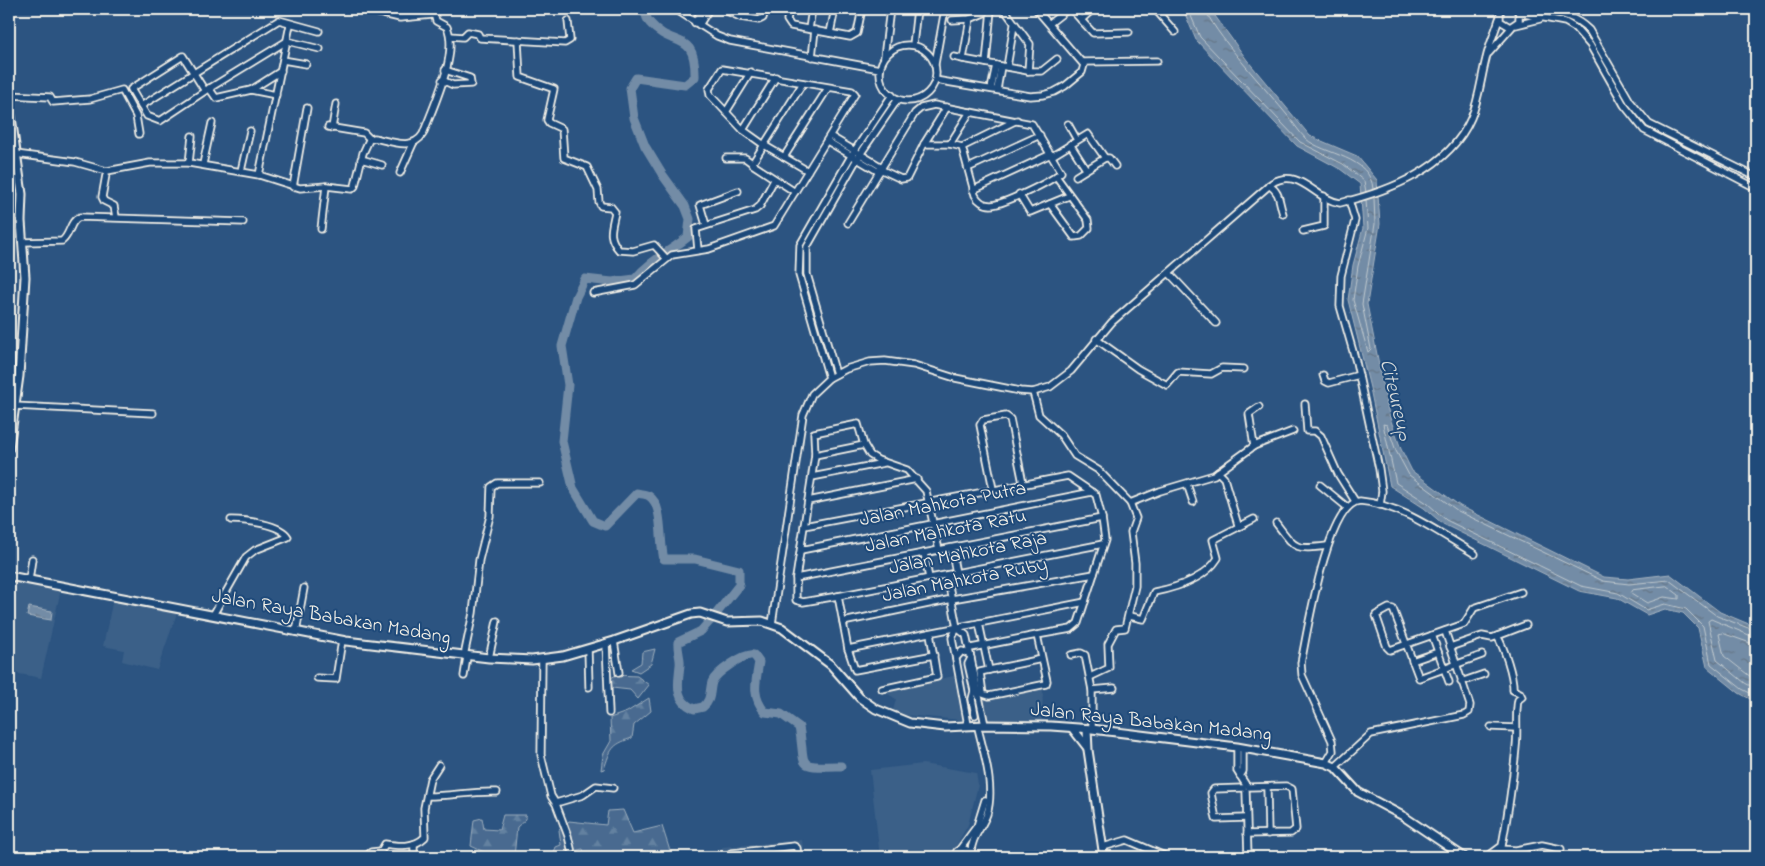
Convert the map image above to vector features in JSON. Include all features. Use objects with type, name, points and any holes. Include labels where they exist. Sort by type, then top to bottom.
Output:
[{"type":"main road","points":[[9,103],[9,117],[22,194],[22,242],[25,287],[19,376],[9,448]]},
{"type":"main road","name":"Jalan Raya Babakan Madang","points":[[9,576],[342,640],[489,658],[542,659],[588,649],[691,614],[704,614],[718,621],[762,621],[793,634],[813,648],[860,698],[876,709],[920,725],[945,727],[986,724],[1090,729],[1240,747],[1326,763],[1335,767],[1358,792],[1403,816],[1464,857]]},
{"type":"main road","points":[[1073,728],[1088,750]]},
{"type":"main road","points":[[1090,729],[1088,750],[1104,857]]},
{"type":"street","points":[[362,9],[400,18],[433,12],[436,20],[447,27],[450,36],[445,70],[423,134],[413,144],[400,173]]},
{"type":"street","points":[[675,9],[724,39],[737,43],[880,69]]},
{"type":"street","points":[[697,24],[702,9]]},
{"type":"street","points":[[697,24],[709,9]]},
{"type":"street","points":[[722,9],[740,17],[762,20],[765,9]]},
{"type":"street","points":[[740,17],[742,9]]},
{"type":"street","points":[[789,9],[786,20],[789,24],[850,37],[855,35],[862,9]]},
{"type":"street","points":[[812,9],[812,56]]},
{"type":"street","points":[[830,33],[835,9]]},
{"type":"street","points":[[890,9],[884,59],[880,69],[881,79],[885,88],[892,95],[898,99],[906,100],[921,98],[928,93],[935,80],[935,64],[946,9]]},
{"type":"street","points":[[913,45],[917,9]]},
{"type":"street","points":[[952,20],[970,18],[992,9],[986,63]]},
{"type":"street","points":[[1004,9],[1014,25],[1030,44],[1028,71]]},
{"type":"street","points":[[935,80],[1030,96],[1049,94],[1060,90],[1082,72],[1083,62],[1036,9]]},
{"type":"street","points":[[1050,23],[1069,9],[1090,31],[1097,34],[1129,32]]},
{"type":"street","points":[[1081,20],[1093,9]]},
{"type":"street","points":[[1155,9],[1175,32]]},
{"type":"street","points":[[1538,9],[1567,15],[1580,21],[1589,30],[1630,101],[1649,124],[1756,177]]},
{"type":"street","points":[[1486,57],[1514,26],[1522,11],[1542,19],[1565,22],[1583,35],[1624,105],[1644,130],[1756,188]]},
{"type":"street","points":[[1501,12],[1504,26],[1514,26],[1542,19]]},
{"type":"street","points":[[772,624],[803,415],[812,394],[829,378],[861,364],[885,361],[914,366],[955,378],[1033,392],[1050,387],[1063,378],[1112,322],[1277,180],[1294,179],[1336,202],[1351,200],[1385,188],[1432,166],[1460,136],[1474,109],[1486,57],[1501,12]]},
{"type":"street","points":[[962,59],[970,18]]},
{"type":"street","points":[[141,106],[279,20],[290,25],[319,31]]},
{"type":"street","points":[[450,36],[463,37],[468,32],[472,32],[478,34],[480,38],[568,42],[571,38],[568,21]]},
{"type":"street","points":[[259,174],[290,25]]},
{"type":"street","points":[[994,90],[1014,25]]},
{"type":"street","points":[[886,38],[897,47]]},
{"type":"street","points":[[518,40],[519,75],[554,89],[547,122],[562,129],[564,158],[587,167],[598,190],[601,206],[611,207],[615,212],[610,233],[614,244],[623,251],[652,244],[665,257]]},
{"type":"street","points":[[281,70],[251,90],[216,98],[207,89],[194,74],[183,56],[131,89],[147,116],[160,122],[207,89],[287,41],[320,49]]},
{"type":"street","points":[[884,59],[897,47],[913,45],[923,49],[930,55],[935,64]]},
{"type":"street","points":[[954,57],[1028,71],[1042,71],[1057,60]]},
{"type":"street","points":[[283,60],[306,64]]},
{"type":"street","points":[[1083,62],[1157,61]]},
{"type":"street","points":[[593,293],[635,285],[665,257],[678,253],[709,249],[771,228],[795,192],[829,138],[855,94],[852,90],[828,88],[724,68],[709,93],[743,130],[808,171]]},
{"type":"street","points":[[442,80],[453,85],[471,85],[470,78],[445,70]]},
{"type":"street","points":[[726,112],[751,72]]},
{"type":"street","points":[[743,130],[776,77]]},
{"type":"street","points":[[752,163],[803,83]]},
{"type":"street","points":[[784,157],[828,88]]},
{"type":"street","points":[[9,95],[50,97],[53,102],[75,102],[122,90],[136,116],[139,134]]},
{"type":"street","points":[[251,90],[276,96]]},
{"type":"street","points":[[829,378],[800,275],[799,252],[803,238],[853,153],[892,95]]},
{"type":"street","points":[[836,374],[807,274],[806,253],[809,240],[859,157],[898,99]]},
{"type":"street","points":[[336,104],[330,127],[364,133],[370,139],[413,144]]},
{"type":"street","points":[[848,223],[918,110],[930,105],[1032,124],[1061,171],[1056,176],[1019,194],[990,205],[978,200],[962,147]]},
{"type":"street","points":[[829,138],[880,169],[906,179],[924,144],[947,107]]},
{"type":"street","points":[[293,187],[307,108]]},
{"type":"street","points":[[950,144],[970,112]]},
{"type":"street","points":[[924,144],[950,144],[962,147],[1017,120]]},
{"type":"street","points":[[203,164],[212,123]]},
{"type":"street","points":[[1068,124],[1077,140]]},
{"type":"street","points":[[241,171],[250,131]]},
{"type":"street","points":[[974,190],[1052,155],[1089,134],[1105,158],[1109,158],[1115,166]]},
{"type":"street","points":[[968,168],[1040,135]]},
{"type":"street","points":[[189,163],[192,136]]},
{"type":"street","points":[[16,154],[75,162],[106,173],[150,163],[189,163],[259,174],[293,187],[326,186],[354,188],[370,139]]},
{"type":"street","points":[[1070,144],[1086,170]]},
{"type":"street","points":[[726,158],[745,158],[752,163],[753,167],[795,192]]},
{"type":"street","points":[[1076,176],[1105,158]]},
{"type":"street","points":[[362,159],[382,165]]},
{"type":"street","points":[[106,173],[102,197],[104,201],[114,206],[116,217]]},
{"type":"street","points":[[1050,204],[1073,236],[1079,237],[1089,228],[1089,224],[1056,176]]},
{"type":"street","points":[[698,250],[695,230],[758,208],[774,180]]},
{"type":"street","points":[[1269,185],[1274,187],[1280,196],[1283,214]]},
{"type":"street","points":[[321,229],[326,186]]},
{"type":"street","points":[[706,225],[701,204],[738,191]]},
{"type":"street","points":[[1019,194],[1029,212],[1070,196]]},
{"type":"street","points":[[1303,231],[1324,226],[1324,196]]},
{"type":"street","points":[[1351,200],[1354,225],[1341,276],[1340,297],[1344,324],[1358,375],[1381,477],[1380,505]]},
{"type":"street","points":[[22,242],[60,242],[66,238],[77,218],[116,217],[244,222]]},
{"type":"street","points":[[1170,274],[1216,323]]},
{"type":"street","points":[[1096,339],[1132,365],[1167,385],[1178,372],[1211,374],[1217,373],[1222,368],[1244,370]]},
{"type":"street","points":[[1323,376],[1325,381],[1329,383],[1358,375]]},
{"type":"street","points":[[1033,392],[1039,415],[1060,435],[1075,456],[1098,470],[1130,503],[1136,518],[1131,532],[1135,571],[1130,616],[1126,628],[1115,630],[1110,638],[1108,669],[1090,677]]},
{"type":"street","points":[[1305,404],[1307,431],[1315,431],[1321,436],[1338,474],[1355,501]]},
{"type":"street","points":[[14,406],[153,413]]},
{"type":"street","points":[[1254,446],[1249,414],[1259,407]]},
{"type":"street","points":[[993,489],[980,425],[983,420],[1006,416],[1010,419],[1023,483]]},
{"type":"street","points":[[796,578],[815,455],[814,433],[826,429],[858,424],[864,445],[874,458],[908,470],[926,491],[939,550]]},
{"type":"street","points":[[1130,503],[1160,491],[1210,477],[1254,446],[1293,431]]},
{"type":"street","points":[[815,455],[864,445]]},
{"type":"street","points":[[812,477],[885,463]]},
{"type":"street","points":[[1218,472],[1224,478],[1238,526]]},
{"type":"street","points":[[804,526],[1066,475],[1092,492],[1098,499],[1105,532],[1085,602],[1078,623],[1074,628],[984,646],[971,653],[962,651],[956,660]]},
{"type":"street","points":[[808,501],[916,479]]},
{"type":"street","points":[[464,676],[465,656],[473,613],[479,560],[489,522],[491,487],[497,482],[540,483]]},
{"type":"street","points":[[1187,484],[1193,502]]},
{"type":"street","points":[[1320,485],[1346,507]]},
{"type":"street","name":"Jalan Mahkota Putra","points":[[800,550],[1092,492]]},
{"type":"street","points":[[1326,763],[1333,751],[1332,741],[1301,667],[1327,546],[1346,507],[1355,501],[1380,505],[1412,517],[1475,554]]},
{"type":"street","name":"Jalan Mahkota Ratu","points":[[796,578],[1102,518]]},
{"type":"street","points":[[1130,616],[1143,619],[1154,592],[1176,587],[1209,568],[1218,558],[1212,540],[1254,519]]},
{"type":"street","points":[[213,615],[246,557],[255,550],[288,537],[283,532],[264,524],[231,520]]},
{"type":"street","points":[[1276,523],[1296,547],[1306,549],[1327,546]]},
{"type":"street","name":"Jalan Mahkota Raja","points":[[796,578],[795,597],[799,602],[1103,544]]},
{"type":"street","points":[[950,548],[956,573]]},
{"type":"street","points":[[924,553],[929,578]]},
{"type":"street","points":[[29,580],[32,560]]},
{"type":"street","name":"Jalan Mahkota Ruby","points":[[843,622],[952,599],[1094,574]]},
{"type":"street","points":[[947,575],[957,628],[952,638],[968,725]]},
{"type":"street","points":[[296,632],[304,588]]},
{"type":"street","points":[[1482,656],[1419,678],[1405,645],[1393,609],[1389,608],[1376,613],[1387,649],[1405,645],[1464,624],[1474,608],[1521,592]]},
{"type":"street","points":[[838,596],[848,649],[854,668],[858,670],[934,656]]},
{"type":"street","points":[[848,649],[1085,602]]},
{"type":"street","points":[[489,658],[497,622]]},
{"type":"street","points":[[979,623],[989,670]]},
{"type":"street","points":[[1450,647],[1482,636],[1490,638],[1497,636],[1526,625]]},
{"type":"street","points":[[957,628],[966,635],[986,724]]},
{"type":"street","points":[[1335,767],[1371,734],[1467,714],[1471,707],[1445,631]]},
{"type":"street","points":[[882,689],[937,678],[930,632]]},
{"type":"street","points":[[1037,635],[1042,659],[1046,684],[987,696],[983,694],[979,675],[981,671],[1042,659]]},
{"type":"street","points":[[1432,635],[1449,682]]},
{"type":"street","points":[[1497,636],[1504,647],[1509,672],[1513,681],[1513,690],[1522,695],[1522,699],[1518,700],[1515,715],[1512,794],[1500,849]]},
{"type":"street","points":[[317,678],[336,679],[342,640]]},
{"type":"street","points":[[614,641],[620,673]]},
{"type":"street","points":[[606,644],[609,713]]},
{"type":"street","points":[[588,649],[589,687]]},
{"type":"street","points":[[1412,661],[1438,652]]},
{"type":"street","points":[[971,653],[968,664],[974,691],[972,699],[975,715]]},
{"type":"street","points":[[1071,655],[1084,654],[1090,677],[1092,690],[1090,729]]},
{"type":"street","points":[[542,659],[540,747],[545,776],[568,836],[573,857]]},
{"type":"street","points":[[956,660],[960,665],[966,692],[972,699]]},
{"type":"street","points":[[1461,682],[1484,674]]},
{"type":"street","points":[[1092,690],[1114,688]]},
{"type":"street","points":[[1491,727],[1516,728]]},
{"type":"street","points":[[971,855],[973,840],[987,813],[988,788],[986,767],[978,728]]},
{"type":"street","points":[[1240,747],[1243,771],[1240,776],[1246,788],[1248,857]]},
{"type":"street","points":[[366,857],[371,852],[381,852],[385,844],[403,846],[414,844],[425,837],[424,808],[430,779],[439,765]]},
{"type":"street","points":[[556,803],[583,795],[596,786],[613,788]]},
{"type":"street","points":[[1246,818],[1216,819],[1211,793],[1214,789],[1286,786],[1292,789],[1296,829],[1291,833],[1247,834]]},
{"type":"street","points":[[1267,787],[1268,834]]},
{"type":"street","points":[[954,857],[981,816],[988,788]]},
{"type":"street","points":[[427,796],[451,797],[472,792],[497,792]]},
{"type":"street","points":[[1103,847],[1127,840],[1166,857]]},
{"type":"street","points":[[414,844],[415,857]]},
{"type":"street","points":[[1486,857],[1500,849],[1516,850],[1542,845],[1561,849]]},
{"type":"street","points":[[728,857],[731,853],[743,854],[796,846],[798,857]]},
{"type":"street","points":[[770,849],[771,857]]},
{"type":"street","points":[[960,849],[967,849],[971,855]]},
{"type":"shaded area","points":[[9,579],[61,589],[41,678],[9,672]]},
{"type":"shaded area","points":[[113,599],[177,613],[157,670],[122,661],[124,650],[103,646]]},
{"type":"shaded area","points":[[954,676],[963,720],[903,715],[893,711],[896,699],[883,691]]},
{"type":"shaded area","points":[[1043,689],[1042,720],[987,720],[983,700]]},
{"type":"shaded area","points":[[923,764],[976,773],[978,785],[968,825],[954,849],[946,857],[880,857],[870,770]]},
{"type":"shaded area","points":[[802,840],[804,857],[724,857],[722,847]]},
{"type":"green space","points":[[655,649],[651,664],[639,672],[631,669],[641,663],[642,652]]},
{"type":"green space","points":[[616,675],[637,676],[649,685],[638,699],[630,690],[612,688],[611,678]]},
{"type":"green space","points":[[649,698],[651,711],[634,725],[632,738],[620,743],[613,749],[604,769],[601,770],[603,755],[611,741],[610,718],[627,712]]},
{"type":"green space","points":[[623,810],[633,833],[662,826],[670,851],[666,857],[585,857],[583,849],[569,852],[567,857],[552,857],[556,847],[561,845],[559,830],[569,821],[606,825],[608,811]]},
{"type":"green space","points":[[503,815],[526,815],[526,819],[517,827],[514,857],[485,857],[484,852],[471,846],[474,820],[482,818],[484,829],[499,830]]},
{"type":"water","points":[[1183,9],[1210,9],[1247,60],[1310,136],[1357,156],[1377,180],[1380,224],[1367,304],[1389,415],[1401,449],[1412,471],[1460,506],[1604,577],[1628,579],[1670,574],[1720,612],[1756,627],[1756,702],[1739,693],[1707,667],[1698,628],[1683,613],[1665,609],[1647,615],[1617,598],[1579,591],[1443,524],[1424,508],[1390,486],[1370,388],[1348,300],[1353,265],[1363,228],[1360,184],[1340,169],[1297,146],[1196,40]]},
{"type":"water","points":[[29,607],[52,611],[51,620],[27,616]]},
{"type":"waterway","points":[[644,9],[649,22],[658,31],[687,46],[694,62],[695,77],[685,85],[636,78],[630,88],[634,118],[645,146],[685,206],[690,219],[688,237],[654,261],[635,279],[612,282],[585,279],[576,297],[562,346],[568,385],[562,441],[573,488],[593,521],[605,526],[637,493],[648,495],[657,507],[664,559],[695,559],[739,570],[739,585],[716,614],[701,631],[678,642],[680,662],[679,691],[683,701],[694,709],[703,707],[709,698],[712,682],[715,678],[731,664],[744,657],[754,655],[759,662],[756,694],[765,712],[781,714],[799,727],[803,758],[809,765],[841,766]]},
{"type":"water label","name":"Citeureup","points":[[1395,400]]}]
